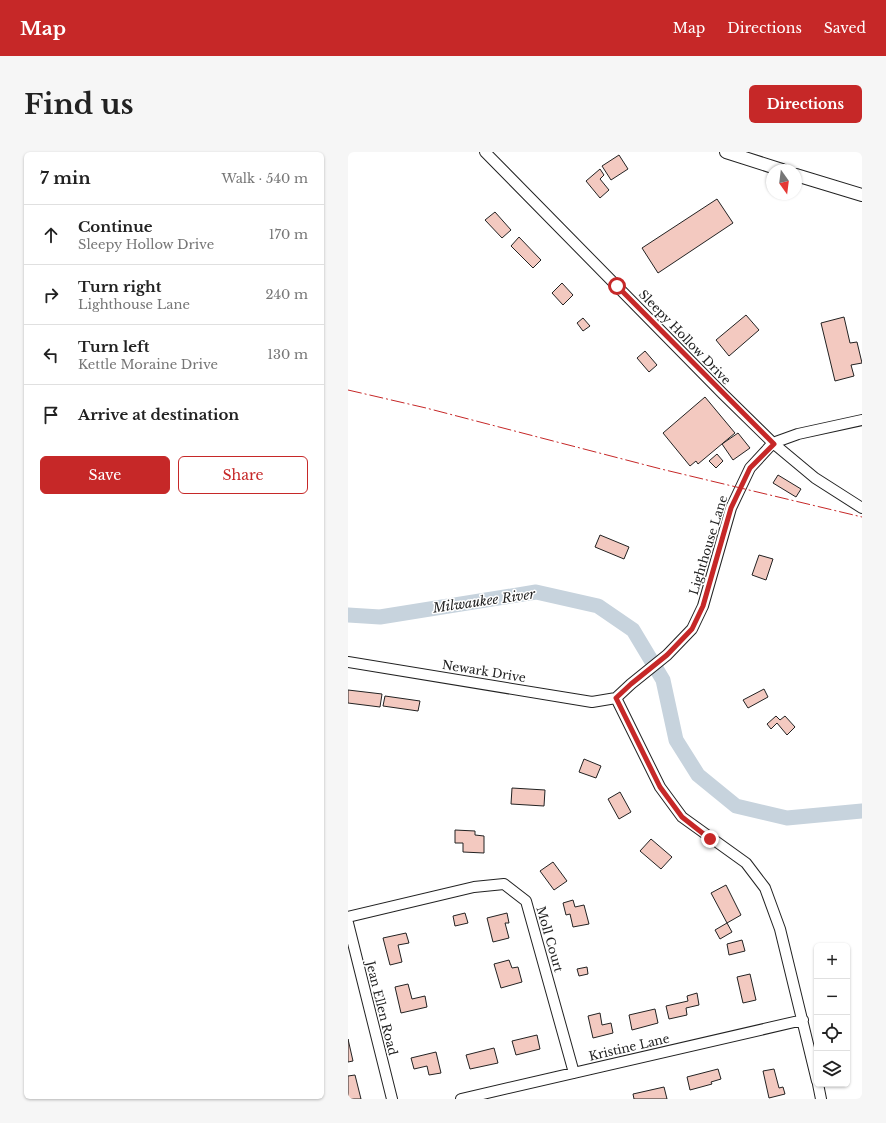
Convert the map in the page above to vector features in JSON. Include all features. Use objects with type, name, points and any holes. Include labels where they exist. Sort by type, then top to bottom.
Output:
[{"type":"main road","points":[[726,152],[766,165]]},
{"type":"main road","points":[[802,177],[862,195]]},
{"type":"main road","points":[[840,189],[862,200]]},
{"type":"street","name":"Sleepy Hollow Drive","points":[[485,152],[774,444],[815,478],[862,508]]},
{"type":"street","name":"Lighthouse Lane","points":[[616,698],[667,655],[692,629],[703,606],[731,508],[750,468],[774,444],[798,434],[862,420]]},
{"type":"street","name":"Newark Drive","points":[[348,662],[592,702],[616,698]]},
{"type":"street","points":[[616,698],[660,787],[682,817],[746,863],[765,888],[780,929],[814,1068]]},
{"type":"street","name":"Moll Court","points":[[348,917],[474,887],[504,884],[526,901],[574,1073]]},
{"type":"street","name":"Jean Ellen Road","points":[[348,923],[392,1099]]},
{"type":"street","name":"Kristine Lane","points":[[461,1099],[803,1020]]},
{"type":"street","points":[[819,1087],[821,1099]]},
{"type":"building","points":[[619,155],[628,169],[611,180],[602,166]]},
{"type":"building","points":[[600,169],[604,175],[600,179],[609,190],[600,198],[586,181]]},
{"type":"building","points":[[717,199],[733,223],[658,273],[642,248]]},
{"type":"building","points":[[495,212],[511,230],[502,238],[485,220]]},
{"type":"building","points":[[519,237],[541,260],[533,268],[511,246]]},
{"type":"building","points":[[562,283],[573,295],[563,305],[552,293]]},
{"type":"building","points":[[746,315],[759,330],[729,356],[716,340]]},
{"type":"building","points":[[844,317],[850,343],[857,342],[862,363],[851,365],[854,376],[835,381],[821,323]]},
{"type":"building","points":[[583,318],[590,326],[583,331],[577,323]]},
{"type":"building","points":[[645,351],[657,365],[649,372],[637,358]]},
{"type":"building","points":[[705,397],[735,433],[698,464],[696,461],[690,466],[663,433]]},
{"type":"building","points":[[738,433],[750,448],[733,460],[722,444]]},
{"type":"building","points":[[717,454],[723,461],[716,468],[709,461]]},
{"type":"building","points":[[778,475],[801,489],[796,497],[773,483]]},
{"type":"building","points":[[600,535],[629,547],[624,559],[595,547]]},
{"type":"building","points":[[759,555],[773,559],[766,580],[752,575]]},
{"type":"building","points":[[764,689],[768,697],[748,708],[743,700]]},
{"type":"building","points":[[348,690],[382,694],[380,707],[348,703]]},
{"type":"building","points":[[385,696],[420,701],[418,711],[383,706]]},
{"type":"building","points":[[776,716],[780,720],[785,716],[795,727],[787,735],[777,723],[771,729],[767,724]]},
{"type":"building","points":[[584,759],[601,766],[596,778],[579,772]]},
{"type":"building","points":[[512,788],[545,790],[544,806],[511,804]]},
{"type":"building","points":[[620,792],[631,812],[619,819],[608,799]]},
{"type":"building","points":[[455,830],[475,831],[475,835],[484,836],[484,853],[463,852],[463,843],[455,843]]},
{"type":"building","points":[[651,839],[672,857],[661,869],[640,851]]},
{"type":"building","points":[[553,862],[567,881],[554,890],[540,871]]},
{"type":"building","points":[[726,885],[741,915],[727,923],[711,893]]},
{"type":"building","points":[[573,900],[575,907],[584,905],[589,924],[573,927],[570,914],[566,915],[563,903]]},
{"type":"building","points":[[465,913],[468,923],[455,926],[453,916]]},
{"type":"building","points":[[507,913],[509,923],[505,923],[509,938],[493,942],[487,918]]},
{"type":"building","points":[[727,923],[732,932],[720,939],[715,930]]},
{"type":"building","points":[[406,933],[409,943],[398,945],[402,962],[390,965],[383,938]]},
{"type":"building","points":[[742,940],[745,951],[729,955],[727,944]]},
{"type":"building","points":[[509,960],[512,968],[518,967],[522,982],[501,988],[494,964]]},
{"type":"building","points":[[587,967],[588,974],[579,976],[577,969]]},
{"type":"building","points":[[750,974],[756,1000],[743,1003],[737,977]]},
{"type":"building","points":[[408,984],[412,999],[425,996],[427,1007],[401,1013],[395,987]]},
{"type":"building","points":[[697,993],[699,1005],[686,1008],[687,1015],[669,1019],[666,1006],[688,1001],[687,996]]},
{"type":"building","points":[[655,1009],[658,1023],[632,1030],[629,1015]]},
{"type":"building","points":[[600,1013],[602,1025],[611,1023],[613,1033],[593,1038],[588,1016]]},
{"type":"building","points":[[537,1035],[540,1049],[516,1055],[512,1041]]},
{"type":"building","points":[[348,1039],[353,1061],[348,1062]]},
{"type":"building","points":[[494,1048],[498,1063],[470,1069],[466,1055]]},
{"type":"building","points":[[436,1052],[441,1073],[429,1075],[427,1066],[414,1069],[411,1058]]},
{"type":"building","points":[[718,1069],[721,1079],[711,1082],[712,1084],[690,1090],[687,1077]]},
{"type":"building","points":[[774,1069],[779,1088],[783,1087],[785,1094],[769,1098],[763,1071]]},
{"type":"building","points":[[355,1075],[361,1099],[348,1099],[348,1076]]},
{"type":"building","points":[[664,1087],[667,1099],[634,1099],[633,1094]]},
{"type":"waterway","name":"Milwaukee River","points":[[348,615],[380,617],[536,592],[598,606],[633,630],[663,680],[676,740],[698,775],[736,806],[787,818],[862,811]]},
{"type":"power","points":[[348,390],[426,408],[661,469],[862,517]]},
{"type":"route","points":[[617,286],[774,444],[750,468],[731,508],[703,606],[692,629],[667,655],[616,698],[660,787],[682,817],[710,839]]}]
